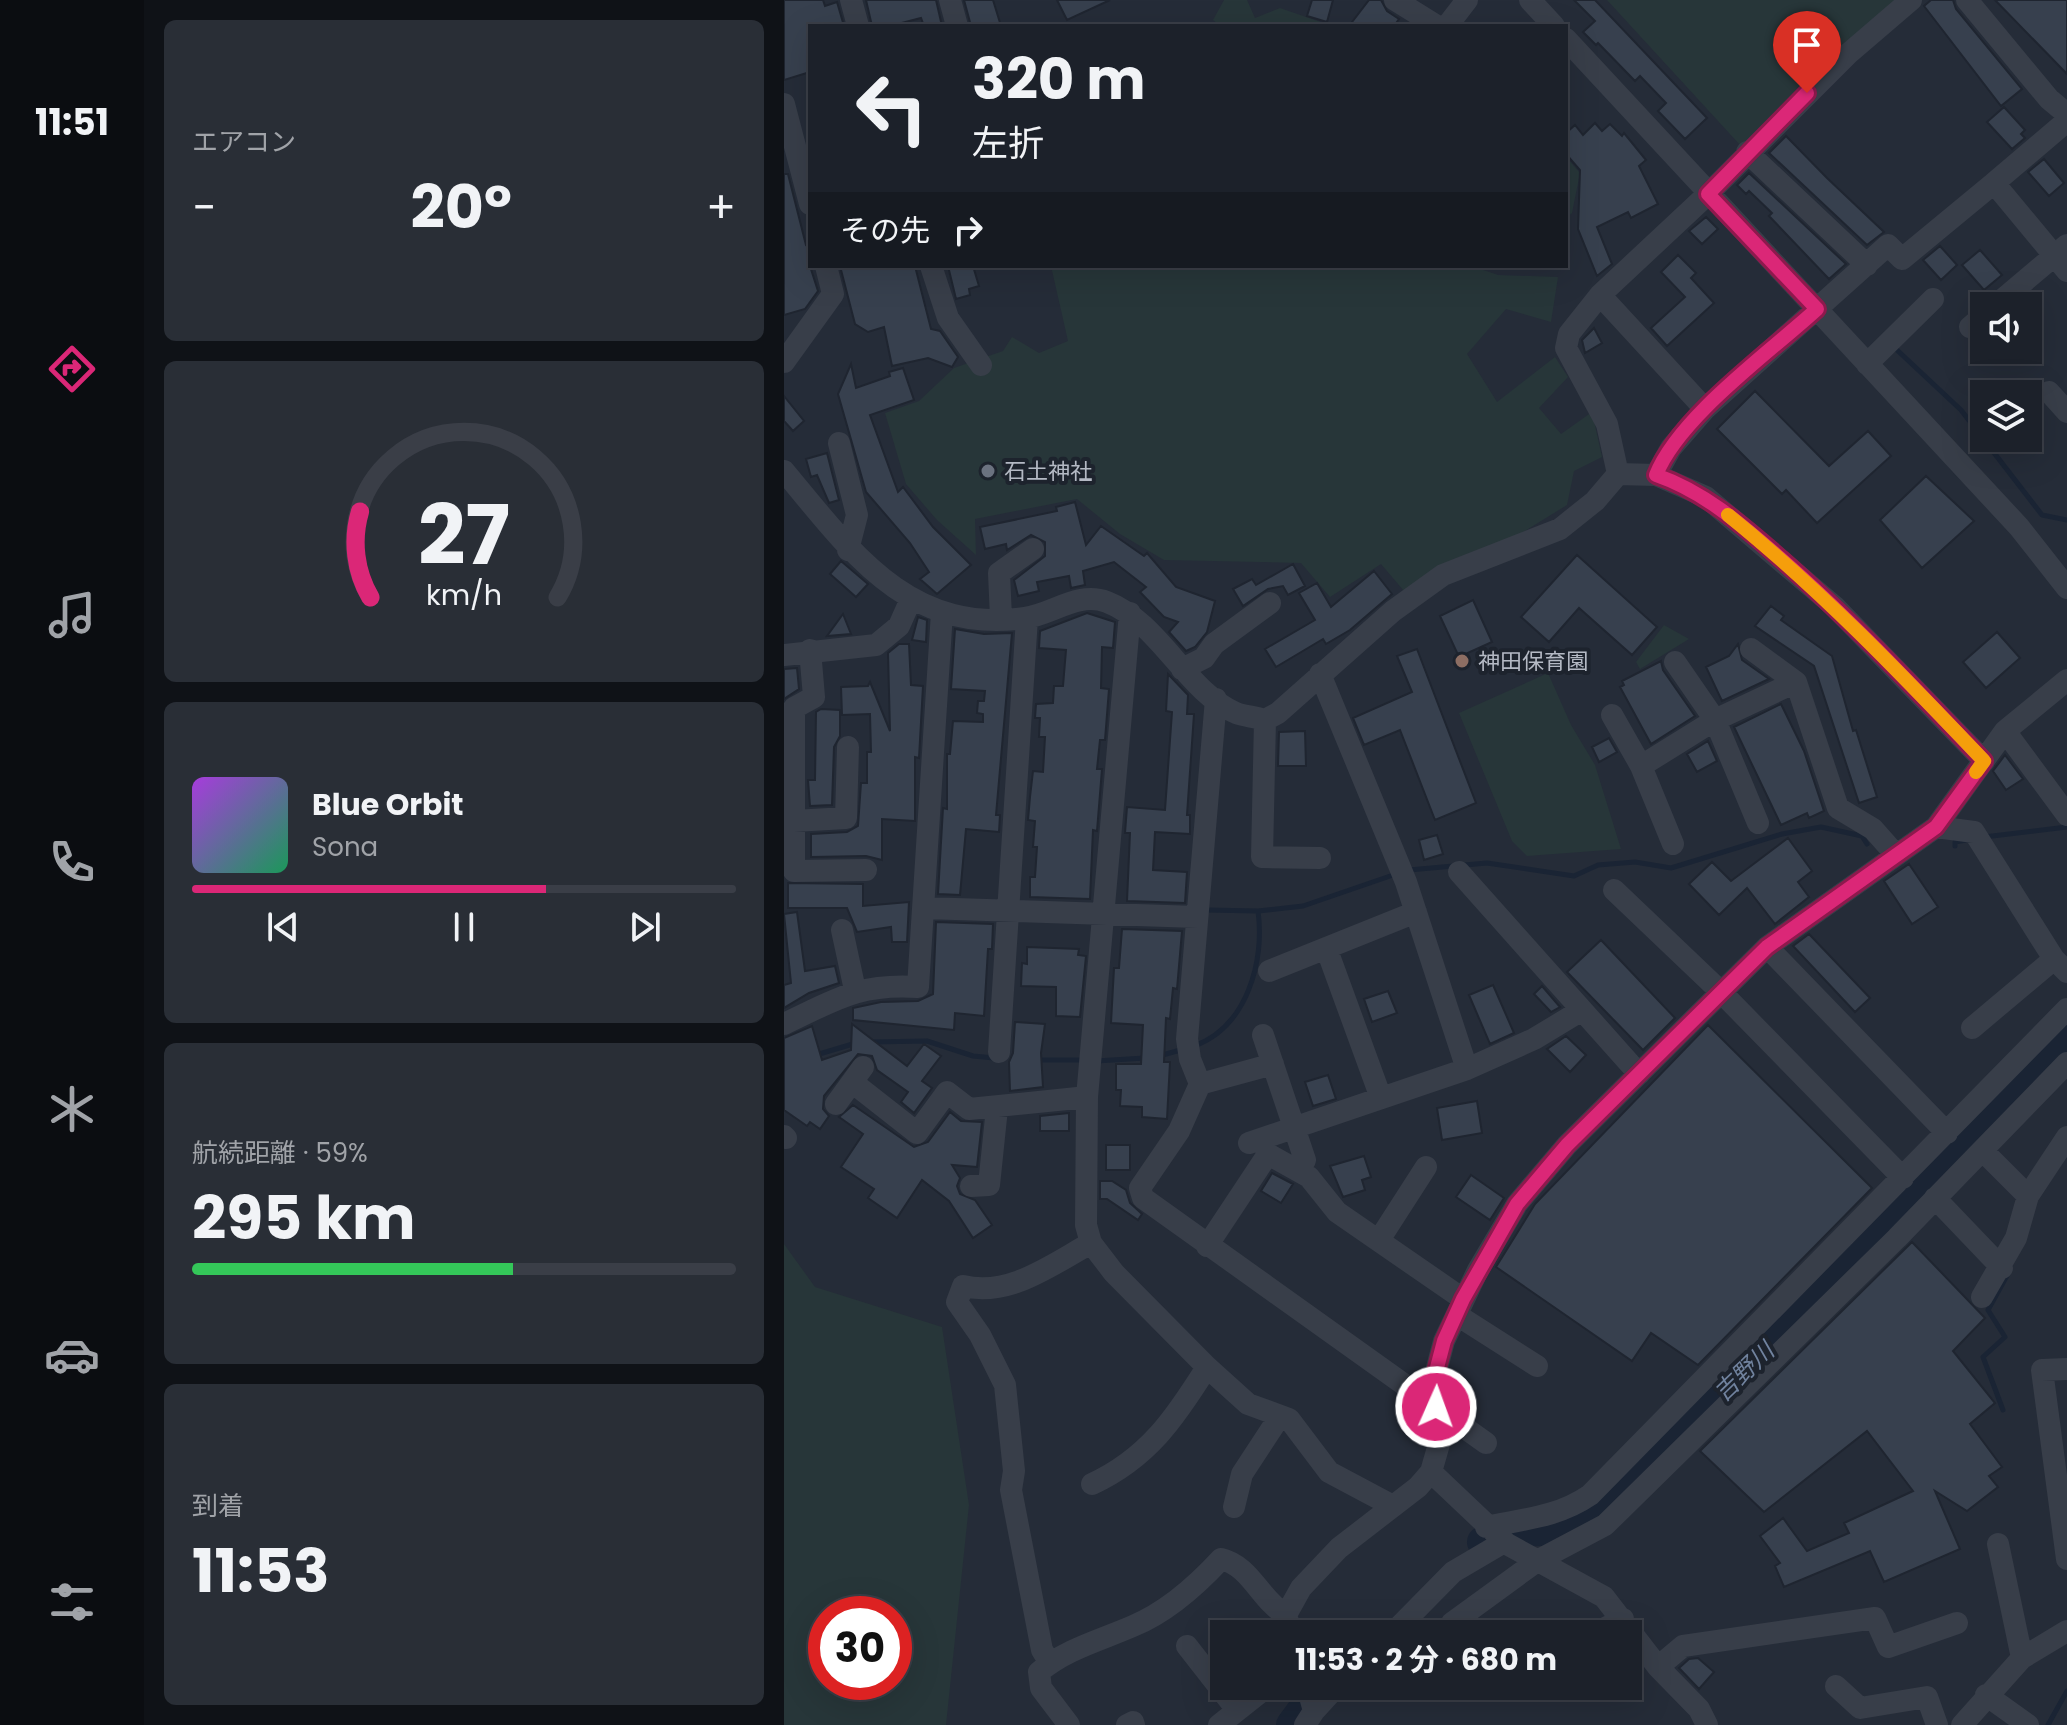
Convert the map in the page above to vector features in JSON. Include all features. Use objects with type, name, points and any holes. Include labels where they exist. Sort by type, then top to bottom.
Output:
[{"type":"street","points":[[851,0],[857,24]]},
{"type":"street","points":[[950,0],[956,24]]},
{"type":"street","points":[[1395,0],[1434,24]]},
{"type":"street","points":[[1449,24],[1467,0]]},
{"type":"street","points":[[1530,0],[1552,24]]},
{"type":"street","points":[[1618,474],[1607,424],[1566,348],[1569,334],[1600,295],[1708,194],[1848,54],[1911,0]]},
{"type":"street","points":[[1967,0],[2049,99],[2067,114]]},
{"type":"street","points":[[1568,41],[1817,309],[1881,350],[2067,588]]},
{"type":"street","points":[[784,104],[802,140],[808,188]]},
{"type":"street","points":[[1656,475],[1671,448],[1705,409],[1888,245],[1902,259],[2067,121]]},
{"type":"street","points":[[1747,152],[1867,265]]},
{"type":"street","points":[[1994,183],[2063,257],[2014,292]]},
{"type":"street","points":[[784,362],[833,294],[826,268]]},
{"type":"street","points":[[932,268],[948,318],[981,365]]},
{"type":"street","points":[[1600,295],[1705,409]]},
{"type":"street","points":[[1881,350],[1933,299]]},
{"type":"street","points":[[2049,392],[2067,412]]},
{"type":"street","points":[[839,443],[857,515],[848,550]]},
{"type":"street","points":[[784,471],[848,550],[911,599],[942,612],[1001,618],[1027,618],[1078,600],[1104,601],[1130,613],[1182,669],[1216,699],[1234,712],[1265,720],[1278,713],[1393,611],[1443,575],[1560,529],[1595,501],[1618,474]]},
{"type":"street","points":[[1618,474],[1656,475],[1706,497],[1834,606],[1984,761]]},
{"type":"street","points":[[1001,618],[999,573],[1033,549]]},
{"type":"street","points":[[784,655],[876,645],[899,626],[911,599]]},
{"type":"street","points":[[1182,669],[1204,658],[1214,644],[1270,603]]},
{"type":"street","points":[[784,1024],[855,990],[885,985],[918,987],[942,612]]},
{"type":"street","points":[[1130,613],[1090,1076],[1086,1225],[1091,1243],[1114,1273],[1248,1404],[1289,1419],[1329,1472],[1391,1505]]},
{"type":"street","points":[[999,1052],[1027,618]]},
{"type":"street","points":[[1751,649],[1796,682],[1838,808],[1873,829],[1896,855]]},
{"type":"street","points":[[810,650],[814,697],[794,708],[794,821],[789,870],[866,870]]},
{"type":"street","points":[[1675,662],[1715,720],[1758,823]]},
{"type":"street","points":[[1320,674],[1403,875],[1467,1069]]},
{"type":"street","points":[[1290,1620],[1301,1588],[1339,1548],[1418,1487],[1431,1472],[1439,1444],[1434,1379],[1444,1341],[1517,1204],[1567,1145],[1767,947],[1936,827],[2005,731],[2067,680]]},
{"type":"street","points":[[1641,766],[1715,720],[1796,682]]},
{"type":"street","points":[[1216,699],[1188,1049],[1200,1084],[1179,1131],[1140,1188],[1143,1198],[1486,1443]]},
{"type":"street","points":[[1612,715],[1641,766],[1673,844]]},
{"type":"street","points":[[1265,720],[1262,857],[1320,858]]},
{"type":"street","points":[[2005,731],[2067,815]]},
{"type":"street","points":[[794,821],[846,818],[848,747]]},
{"type":"street","points":[[1936,827],[1974,832],[2061,966],[1972,1028]]},
{"type":"street","points":[[1459,872],[1639,1074]]},
{"type":"street","points":[[1614,890],[1721,992],[1903,1178]]},
{"type":"street","points":[[924,908],[1197,917]]},
{"type":"street","points":[[1269,971],[1416,912]]},
{"type":"street","points":[[842,930],[855,990]]},
{"type":"street","points":[[1767,947],[1947,1133]]},
{"type":"street","points":[[1327,950],[1381,1098]]},
{"type":"street","points":[[1406,1620],[1453,1572],[1497,1536],[1569,1509],[1590,1495],[2067,1009]]},
{"type":"street","points":[[1249,1143],[1467,1069],[1534,1039],[1582,1010]]},
{"type":"street","points":[[1263,1035],[1305,1160]]},
{"type":"street","points":[[1456,1620],[1537,1561],[1605,1525],[1983,1151],[2067,1063]]},
{"type":"street","points":[[1200,1084],[1273,1064]]},
{"type":"street","points":[[836,1104],[858,1074],[917,1133],[947,1092],[969,1109],[997,1108],[1090,1076]]},
{"type":"street","points":[[971,1186],[989,1185],[997,1108]]},
{"type":"street","points":[[1982,1297],[2002,1268],[2016,1238],[2028,1196],[2067,1137]]},
{"type":"street","points":[[1983,1151],[2028,1196]]},
{"type":"street","points":[[1207,1246],[1268,1154],[1309,1177],[1337,1212],[1379,1240],[1537,1366]]},
{"type":"street","points":[[1379,1240],[1426,1167]]},
{"type":"street","points":[[1935,1198],[2002,1268]]},
{"type":"street","points":[[1050,1663],[1042,1650],[1014,1514],[1005,1385],[980,1335],[957,1302],[963,1286],[985,1291],[1016,1284],[1091,1243]]},
{"type":"street","points":[[1092,1484],[1137,1459],[1183,1406],[1207,1367]]},
{"type":"street","points":[[2067,1369],[2042,1370],[2067,1559]]},
{"type":"street","points":[[1234,1507],[1242,1474],[1280,1416]]},
{"type":"street","points":[[1431,1472],[1497,1536],[1537,1561],[1576,1578],[1604,1597],[1658,1667],[1699,1709],[1707,1725]]},
{"type":"street","points":[[1998,1544],[2022,1658]]},
{"type":"street","points":[[1069,1725],[1052,1708],[1041,1688],[1039,1672],[1050,1663],[1108,1634],[1134,1626],[1196,1587],[1221,1559],[1242,1567],[1285,1620]]},
{"type":"street","points":[[1658,1667],[1683,1646],[1875,1618],[1888,1647],[1957,1623]]},
{"type":"street","points":[[1962,1725],[2022,1658],[2067,1631]]},
{"type":"street","points":[[1187,1646],[1237,1710]]},
{"type":"street","points":[[1836,1686],[1860,1708],[1927,1697],[1937,1725]]},
{"type":"street","points":[[1986,1695],[2028,1725]]},
{"type":"street","points":[[1219,1725],[1250,1700]]},
{"type":"street","points":[[1127,1725],[1133,1722],[1134,1725]]},
{"type":"shaded area","points":[[1224,0],[1247,0],[1255,18],[1280,8],[1326,24],[1218,24],[1213,20]]},
{"type":"shaded area","points":[[1607,0],[1896,0],[1741,146]]},
{"type":"shaded area","points":[[1568,159],[1580,173],[1572,213],[1568,216]]},
{"type":"shaded area","points":[[1051,268],[1477,268],[1498,275],[1558,277],[1551,322],[1506,309],[1467,354],[1497,402],[1555,357],[1568,377],[1539,408],[1561,434],[1592,412],[1602,457],[1574,471],[1567,505],[1515,537],[1404,591],[1381,564],[1330,597],[1301,563],[1164,560],[1120,534],[1077,499],[975,519],[976,555],[937,520],[906,484],[885,413],[919,401],[954,368],[1003,351],[1012,337],[1039,353],[1068,341]]},
{"type":"shaded area","points":[[1664,625],[1689,639],[1640,669],[1636,662]]},
{"type":"shaded area","points":[[1548,673],[1571,725],[1595,765],[1621,849],[1527,856],[1512,841],[1459,713]]},
{"type":"shaded area","points":[[784,1244],[815,1287],[942,1327],[969,1505],[946,1725],[784,1725]]},
{"type":"building","points":[[784,0],[823,0],[825,6],[837,2],[843,24],[808,24],[808,73],[784,80]]},
{"type":"building","points":[[866,0],[936,0],[942,24],[923,24],[921,18],[898,24],[872,24]]},
{"type":"building","points":[[964,0],[993,0],[1000,24],[970,24]]},
{"type":"building","points":[[1057,0],[1110,0],[1067,20]]},
{"type":"building","points":[[1312,0],[1333,0],[1327,22],[1307,16]]},
{"type":"building","points":[[1369,0],[1381,0],[1387,11],[1399,19],[1395,24],[1351,24]]},
{"type":"building","points":[[1574,0],[1595,0],[1707,118],[1685,139],[1658,111],[1666,103],[1640,76],[1635,81],[1583,32],[1595,21]]},
{"type":"building","points":[[1931,0],[1953,0],[1956,9],[2022,89],[2001,106],[1924,6]]},
{"type":"building","points":[[1995,0],[2067,0],[2067,74]]},
{"type":"building","points":[[2004,107],[2025,130],[2021,134],[2025,138],[2012,149],[1987,122]]},
{"type":"building","points":[[1595,123],[1602,131],[1610,124],[1622,136],[1624,133],[1646,160],[1639,166],[1658,204],[1631,218],[1628,212],[1597,227],[1612,264],[1597,276],[1578,229],[1580,170],[1568,156],[1568,131],[1575,125],[1583,135]]},
{"type":"building","points":[[1786,136],[1884,232],[1867,245],[1769,153]]},
{"type":"building","points":[[2044,159],[2064,183],[2049,196],[2028,172]]},
{"type":"building","points":[[1749,173],[1846,264],[1829,279],[1769,216],[1772,213],[1749,191],[1746,194],[1737,185]]},
{"type":"building","points":[[784,174],[788,174],[808,244],[808,268],[811,268],[818,291],[805,309],[784,315]]},
{"type":"building","points":[[1706,217],[1718,229],[1702,244],[1689,231]]},
{"type":"building","points":[[1940,246],[1957,265],[1941,280],[1923,260]]},
{"type":"building","points":[[1980,250],[2002,275],[1984,290],[1962,265]]},
{"type":"building","points":[[1678,255],[1696,273],[1691,278],[1714,303],[1667,346],[1651,328],[1685,297],[1661,272]]},
{"type":"building","points":[[841,268],[916,268],[931,329],[940,331],[958,357],[952,367],[928,358],[892,366],[884,327],[868,332],[855,324]]},
{"type":"building","points":[[948,268],[974,268],[979,286],[969,289],[970,295],[956,299]]},
{"type":"building","points":[[1594,328],[1602,343],[1585,353],[1582,340]]},
{"type":"building","points":[[851,364],[856,388],[903,368],[914,400],[870,415],[898,492],[903,487],[933,527],[971,565],[937,594],[920,579],[929,572],[910,543],[866,492],[838,394]]},
{"type":"building","points":[[1755,391],[1829,466],[1868,431],[1891,456],[1817,523],[1786,490],[1782,494],[1717,429]]},
{"type":"building","points":[[784,396],[804,421],[793,431],[784,421]]},
{"type":"building","points":[[827,453],[839,500],[829,503],[817,475],[811,477],[806,459]]},
{"type":"building","points":[[1926,476],[1974,521],[1922,568],[1880,520]]},
{"type":"building","points":[[1075,502],[1086,545],[1101,526],[1144,556],[1147,553],[1176,587],[1215,601],[1207,632],[1195,647],[1186,651],[1169,632],[1178,622],[1164,617],[1140,592],[1146,587],[1114,562],[1083,571],[1085,585],[1071,588],[1069,576],[1037,582],[1039,591],[1018,596],[1014,580],[1045,556],[1045,542],[1031,535],[1007,550],[1006,544],[985,549],[980,527],[1057,511],[1056,507]]},
{"type":"building","points":[[1577,555],[1657,627],[1632,655],[1579,608],[1549,642],[1521,617]]},
{"type":"building","points":[[841,561],[868,584],[856,597],[830,574]]},
{"type":"building","points":[[1293,564],[1305,586],[1288,595],[1283,586],[1268,589],[1243,606],[1233,589],[1252,579],[1256,585]]},
{"type":"building","points":[[1374,571],[1392,594],[1350,630],[1326,644],[1323,639],[1276,667],[1265,649],[1315,620],[1299,593],[1317,583],[1331,607]]},
{"type":"building","points":[[1473,600],[1492,642],[1459,657],[1440,616]]},
{"type":"building","points":[[1771,606],[1784,616],[1781,620],[1832,656],[1853,731],[1856,730],[1877,797],[1859,803],[1814,666],[1755,626]]},
{"type":"building","points":[[1087,613],[1115,622],[1113,648],[1102,647],[1101,688],[1109,689],[1105,740],[1100,740],[1097,769],[1102,769],[1097,831],[1093,830],[1090,899],[1030,897],[1030,877],[1035,877],[1037,847],[1033,847],[1035,821],[1028,820],[1030,797],[1033,771],[1043,772],[1045,737],[1039,737],[1040,718],[1035,718],[1036,704],[1053,703],[1054,686],[1063,686],[1066,650],[1039,648],[1040,631]]},
{"type":"building","points":[[843,614],[851,634],[827,636]]},
{"type":"building","points":[[918,617],[927,620],[926,642],[912,640]]},
{"type":"building","points":[[955,629],[984,634],[1012,633],[996,815],[1000,815],[999,832],[966,829],[960,895],[938,894],[943,808],[947,809],[947,754],[950,754],[953,721],[983,722],[983,714],[977,713],[978,701],[984,701],[985,691],[951,689]]},
{"type":"building","points":[[1997,632],[2020,658],[1986,688],[1963,662]]},
{"type":"building","points":[[899,644],[909,644],[911,685],[923,686],[919,758],[915,757],[915,821],[882,819],[882,860],[866,856],[811,857],[811,834],[847,832],[858,826],[861,783],[867,783],[867,752],[871,752],[870,714],[842,715],[841,687],[868,686],[870,682],[890,731],[888,653]]},
{"type":"building","points":[[1738,644],[1742,660],[1769,679],[1722,701],[1706,667],[1729,656]]},
{"type":"building","points":[[1417,649],[1476,803],[1435,820],[1400,730],[1364,745],[1353,718],[1412,692],[1397,656]]},
{"type":"building","points":[[1661,661],[1663,670],[1695,716],[1651,744],[1620,687],[1624,685],[1622,681]]},
{"type":"building","points":[[797,668],[799,689],[784,699],[784,669]]},
{"type":"building","points":[[1168,674],[1188,695],[1187,714],[1194,714],[1187,815],[1190,815],[1190,834],[1155,832],[1153,870],[1187,872],[1185,903],[1127,901],[1130,833],[1125,833],[1127,807],[1165,810],[1172,712],[1166,711]]},
{"type":"building","points":[[1781,704],[1804,751],[1824,811],[1809,818],[1807,813],[1781,825],[1734,727]]},
{"type":"building","points":[[821,709],[840,710],[840,736],[834,747],[832,805],[810,806],[808,780],[815,780],[816,712]]},
{"type":"building","points":[[1305,731],[1306,766],[1278,766],[1279,732]]},
{"type":"building","points":[[1609,738],[1617,752],[1599,762],[1592,747]]},
{"type":"building","points":[[1708,741],[1717,761],[1697,772],[1687,754]]},
{"type":"building","points":[[2005,755],[2023,779],[2006,790],[1993,771]]},
{"type":"building","points":[[1437,835],[1443,854],[1424,860],[1419,840]]},
{"type":"building","points":[[1788,838],[1812,871],[1798,882],[1809,897],[1775,924],[1747,888],[1719,915],[1689,884],[1712,862],[1731,881]]},
{"type":"building","points":[[1909,864],[1938,907],[1912,924],[1884,881]]},
{"type":"building","points":[[788,883],[863,884],[863,906],[909,902],[907,942],[892,942],[891,927],[857,932],[847,908],[788,908]]},
{"type":"building","points":[[797,912],[805,971],[835,966],[839,983],[809,993],[784,1008],[784,985],[791,983],[784,914]]},
{"type":"building","points":[[936,922],[993,924],[992,949],[988,949],[984,1016],[955,1013],[954,1030],[853,1020],[853,1008],[881,1002],[918,1001],[933,994]]},
{"type":"building","points":[[1122,929],[1182,931],[1177,989],[1173,988],[1170,1019],[1166,1018],[1164,1062],[1170,1062],[1167,1119],[1142,1117],[1142,1107],[1120,1106],[1121,1090],[1116,1090],[1116,1064],[1141,1064],[1143,1025],[1111,1023],[1114,968],[1119,968]]},
{"type":"building","points":[[1809,934],[1870,998],[1855,1012],[1793,946]]},
{"type":"building","points":[[1601,940],[1675,1018],[1643,1050],[1567,972]]},
{"type":"building","points":[[1027,947],[1079,949],[1078,955],[1086,956],[1080,1017],[1056,1016],[1056,987],[1021,986],[1022,963],[1027,964]]},
{"type":"building","points":[[1493,985],[1514,1033],[1490,1044],[1469,995]]},
{"type":"building","points":[[1542,986],[1560,1007],[1551,1012],[1534,994]]},
{"type":"building","points":[[1388,991],[1397,1013],[1372,1022],[1364,999]]},
{"type":"building","points":[[1015,1022],[1045,1024],[1041,1053],[1043,1087],[1010,1091],[1009,1062],[1013,1053]]},
{"type":"building","points":[[852,1024],[907,1066],[924,1044],[941,1056],[922,1081],[932,1088],[914,1113],[901,1102],[908,1092],[877,1070],[872,1056],[858,1054],[824,1096],[823,1109],[829,1116],[820,1129],[810,1122],[807,1126],[784,1110],[784,1038],[812,1026],[822,1060],[851,1050]]},
{"type":"building","points":[[1708,1025],[1872,1188],[1698,1365],[1651,1333],[1632,1361],[1496,1267],[1535,1204]]},
{"type":"building","points":[[1566,1036],[1586,1055],[1570,1072],[1547,1049]]},
{"type":"building","points":[[1328,1075],[1336,1099],[1313,1106],[1305,1082]]},
{"type":"building","points":[[1477,1101],[1482,1133],[1442,1140],[1437,1108]]},
{"type":"building","points":[[853,1105],[914,1147],[928,1142],[950,1112],[961,1121],[982,1122],[977,1167],[952,1165],[960,1178],[957,1186],[960,1194],[975,1200],[992,1225],[973,1238],[949,1201],[922,1180],[897,1218],[868,1198],[874,1189],[841,1167],[863,1134],[839,1117]]},
{"type":"building","points":[[1069,1113],[1069,1131],[1040,1131],[1040,1116]]},
{"type":"building","points":[[1106,1145],[1130,1145],[1130,1170],[1106,1170]]},
{"type":"building","points":[[1364,1156],[1371,1177],[1362,1180],[1365,1190],[1343,1197],[1330,1166]]},
{"type":"building","points":[[1272,1173],[1293,1184],[1281,1203],[1261,1191]]},
{"type":"building","points":[[1471,1175],[1504,1198],[1490,1220],[1456,1197]]},
{"type":"building","points":[[1100,1181],[1112,1181],[1126,1190],[1130,1203],[1142,1214],[1138,1220],[1107,1199],[1100,1199]]},
{"type":"building","points":[[1912,1242],[1985,1318],[1953,1351],[1995,1403],[1970,1424],[2002,1467],[1989,1476],[1998,1487],[1967,1511],[1935,1491],[1960,1549],[1884,1582],[1870,1551],[1784,1587],[1775,1566],[1780,1563],[1760,1536],[1783,1518],[1807,1551],[1849,1533],[1844,1523],[1913,1491],[1867,1431],[1764,1512],[1700,1451]]},
{"type":"building","points":[[1698,1658],[1714,1672],[1699,1689],[1679,1668],[1689,1659]]},
{"type":"waterway","points":[[1897,350],[1961,410],[2042,515],[2067,520]]},
{"type":"waterway","points":[[1409,870],[1487,863],[1574,876],[1598,865],[1635,862],[1671,868],[1782,834],[1821,827],[1862,836],[1867,844]]},
{"type":"waterway","points":[[1984,837],[2067,827]]},
{"type":"waterway","points":[[1955,846],[1955,842],[1966,840]]},
{"type":"waterway","points":[[1207,910],[1258,911],[1303,906],[1396,874]]},
{"type":"waterway","points":[[1194,1046],[1212,1037],[1227,1024],[1248,990],[1258,951],[1258,911]]},
{"type":"waterway","name":"吉野川","points":[[1483,1542],[1519,1531],[1562,1529],[1610,1501],[1807,1311],[2067,1040]]},
{"type":"waterway","points":[[870,1042],[927,1041],[973,1056],[994,1058]]},
{"type":"waterway","points":[[816,1055],[856,1043]]},
{"type":"waterway","points":[[1159,1056],[1184,1049]]},
{"type":"waterway","points":[[1096,1061],[1145,1058]]},
{"type":"waterway","points":[[1036,1060],[1086,1060]]},
{"type":"waterway","points":[[2003,1410],[1983,1357],[2005,1337],[1988,1310],[2009,1272]]},
{"type":"waterway","points":[[2048,1725],[2067,1691]]},
{"type":"waterway","name":"吉野川","points":[[1292,1725],[1311,1700]]},
{"type":"slow traffic","points":[[1728,515],[1834,606],[1903,676],[1984,761],[1976,772]]},
{"type":"place","name":"石土神社","points":[[988,471]]},
{"type":"place","name":"神田保育園","points":[[1462,661]]},
{"type":"route","points":[[1436,1407],[1434,1379],[1444,1341],[1463,1299],[1517,1204],[1567,1145],[1767,947],[1936,827],[1984,761],[1834,606],[1761,541],[1706,497],[1656,475],[1671,448],[1705,409],[1817,309],[1708,194],[1807,93]]}]
